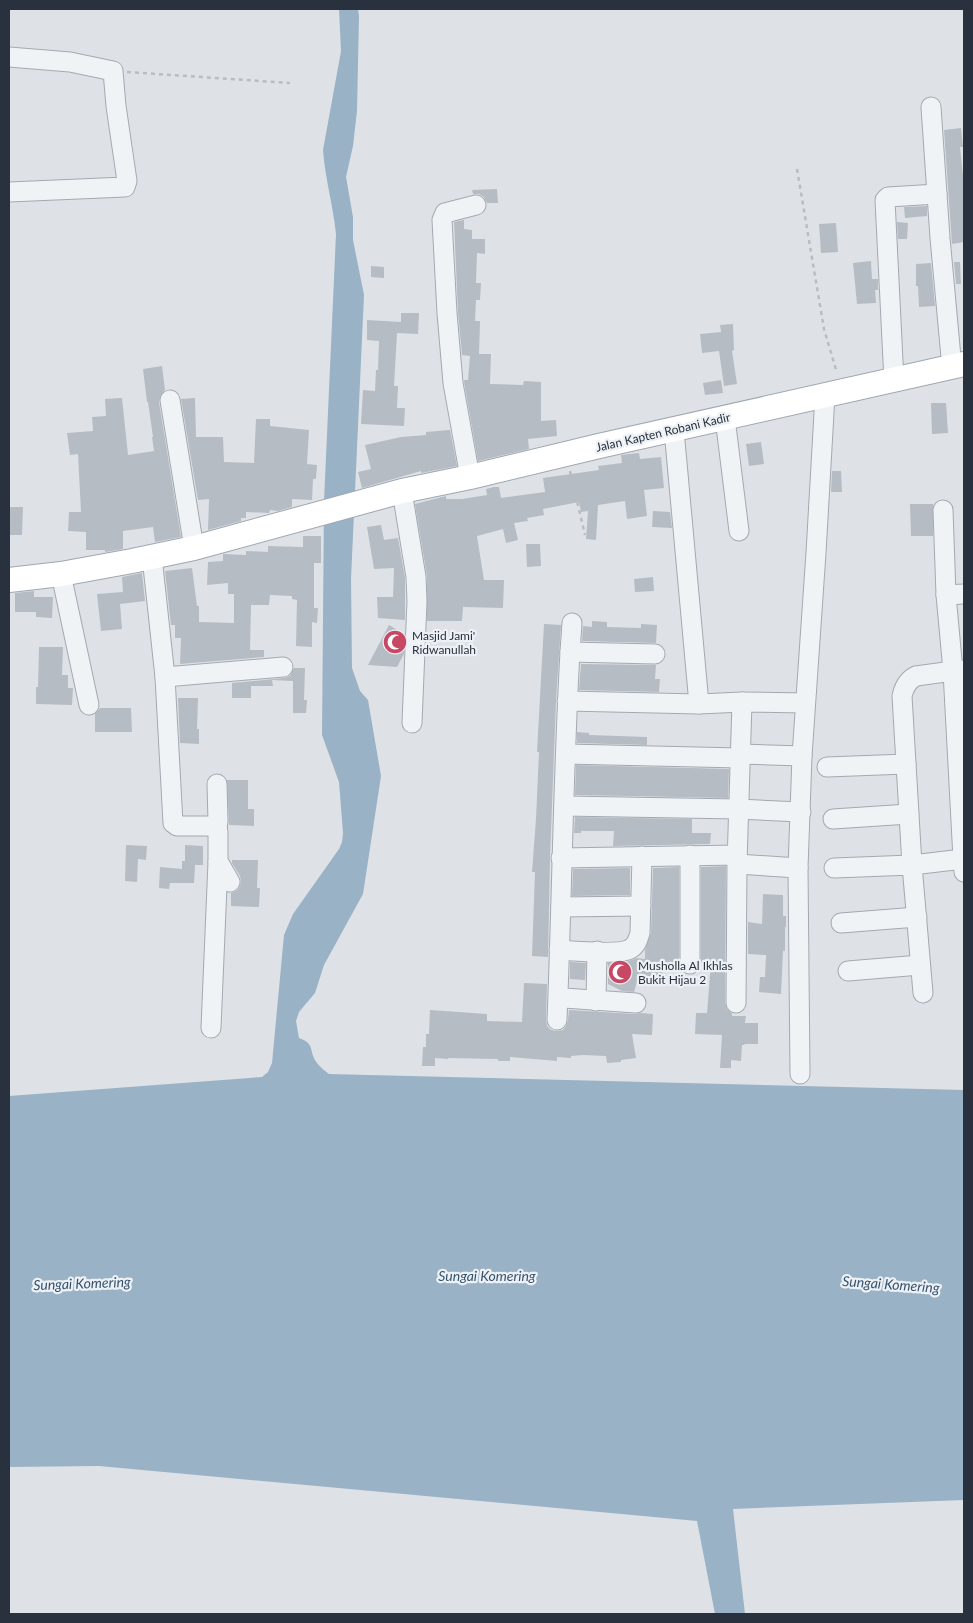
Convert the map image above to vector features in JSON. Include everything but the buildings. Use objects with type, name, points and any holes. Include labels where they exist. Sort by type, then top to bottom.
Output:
[{"type":"main road","name":"Jalan Kapten Robani Kadir","points":[[9,580],[61,574],[194,548],[402,491],[958,366]]},
{"type":"street","points":[[9,57],[70,62],[113,71],[127,181],[125,188],[9,192]]},
{"type":"street","points":[[931,106],[937,194],[958,366]]},
{"type":"street","points":[[894,381],[885,200],[888,197],[937,194]]},
{"type":"street","points":[[470,477],[453,383],[442,220],[445,213],[476,205]]},
{"type":"street","points":[[800,1074],[798,868],[802,756],[816,552],[834,393]]},
{"type":"street","points":[[170,400],[194,548]]},
{"type":"street","points":[[725,418],[739,531]]},
{"type":"street","points":[[674,430],[699,704]]},
{"type":"street","points":[[402,491],[416,577],[417,601],[412,723]]},
{"type":"street","points":[[834,868],[964,863],[955,595],[943,510]]},
{"type":"street","points":[[152,557],[165,677],[173,823],[177,826],[211,826],[217,828]]},
{"type":"street","points":[[61,574],[89,705]]},
{"type":"street","points":[[557,1020],[561,858],[572,623]]},
{"type":"street","points":[[570,652],[655,654]]},
{"type":"street","points":[[165,677],[283,667]]},
{"type":"street","points":[[923,993],[912,865],[902,696],[906,684],[916,676],[959,671]]},
{"type":"street","points":[[568,701],[699,704],[742,702],[806,703]]},
{"type":"street","points":[[736,1003],[738,809],[742,702]]},
{"type":"street","points":[[566,754],[802,756]]},
{"type":"street","points":[[827,767],[906,764]]},
{"type":"street","points":[[211,1028],[218,861],[217,784]]},
{"type":"street","points":[[564,806],[801,812]]},
{"type":"street","points":[[833,819],[909,814]]},
{"type":"street","points":[[561,858],[690,854],[798,868]]},
{"type":"street","points":[[690,854],[690,964]]},
{"type":"street","points":[[560,950],[623,952],[632,948],[638,940],[642,856]]},
{"type":"street","points":[[218,861],[230,882]]},
{"type":"street","points":[[561,907],[641,906]]},
{"type":"street","points":[[840,923],[916,918]]},
{"type":"street","points":[[596,1001],[597,951]]},
{"type":"street","points":[[848,971],[920,965]]},
{"type":"street","points":[[564,998],[636,1003]]},
{"type":"path","points":[[113,71],[290,82]]},
{"type":"path","points":[[797,169],[834,393]]},
{"type":"path","points":[[566,455],[585,535]]},
{"type":"water","name":"Sungai Komering","points":[[339,9],[358,9],[359,16],[357,111],[353,146],[346,177],[353,217],[353,240],[364,295],[351,579],[352,668],[360,691],[368,700],[381,776],[363,894],[324,965],[315,993],[299,1012],[296,1021],[299,1038],[310,1045],[314,1059],[329,1074],[964,1090],[964,1500],[733,1509],[745,1614],[715,1614],[697,1521],[99,1466],[9,1467],[9,1096],[262,1077],[268,1072],[272,1063],[284,935],[293,914],[342,842],[339,782],[322,735],[324,501],[336,234],[323,150],[341,51]]},
{"type":"place","name":"Masjid Jami' Ridwanullah","points":[[395,642]]},
{"type":"place","name":"Musholla Al Ikhlas Bukit Hijau 2","points":[[620,972]]}]
